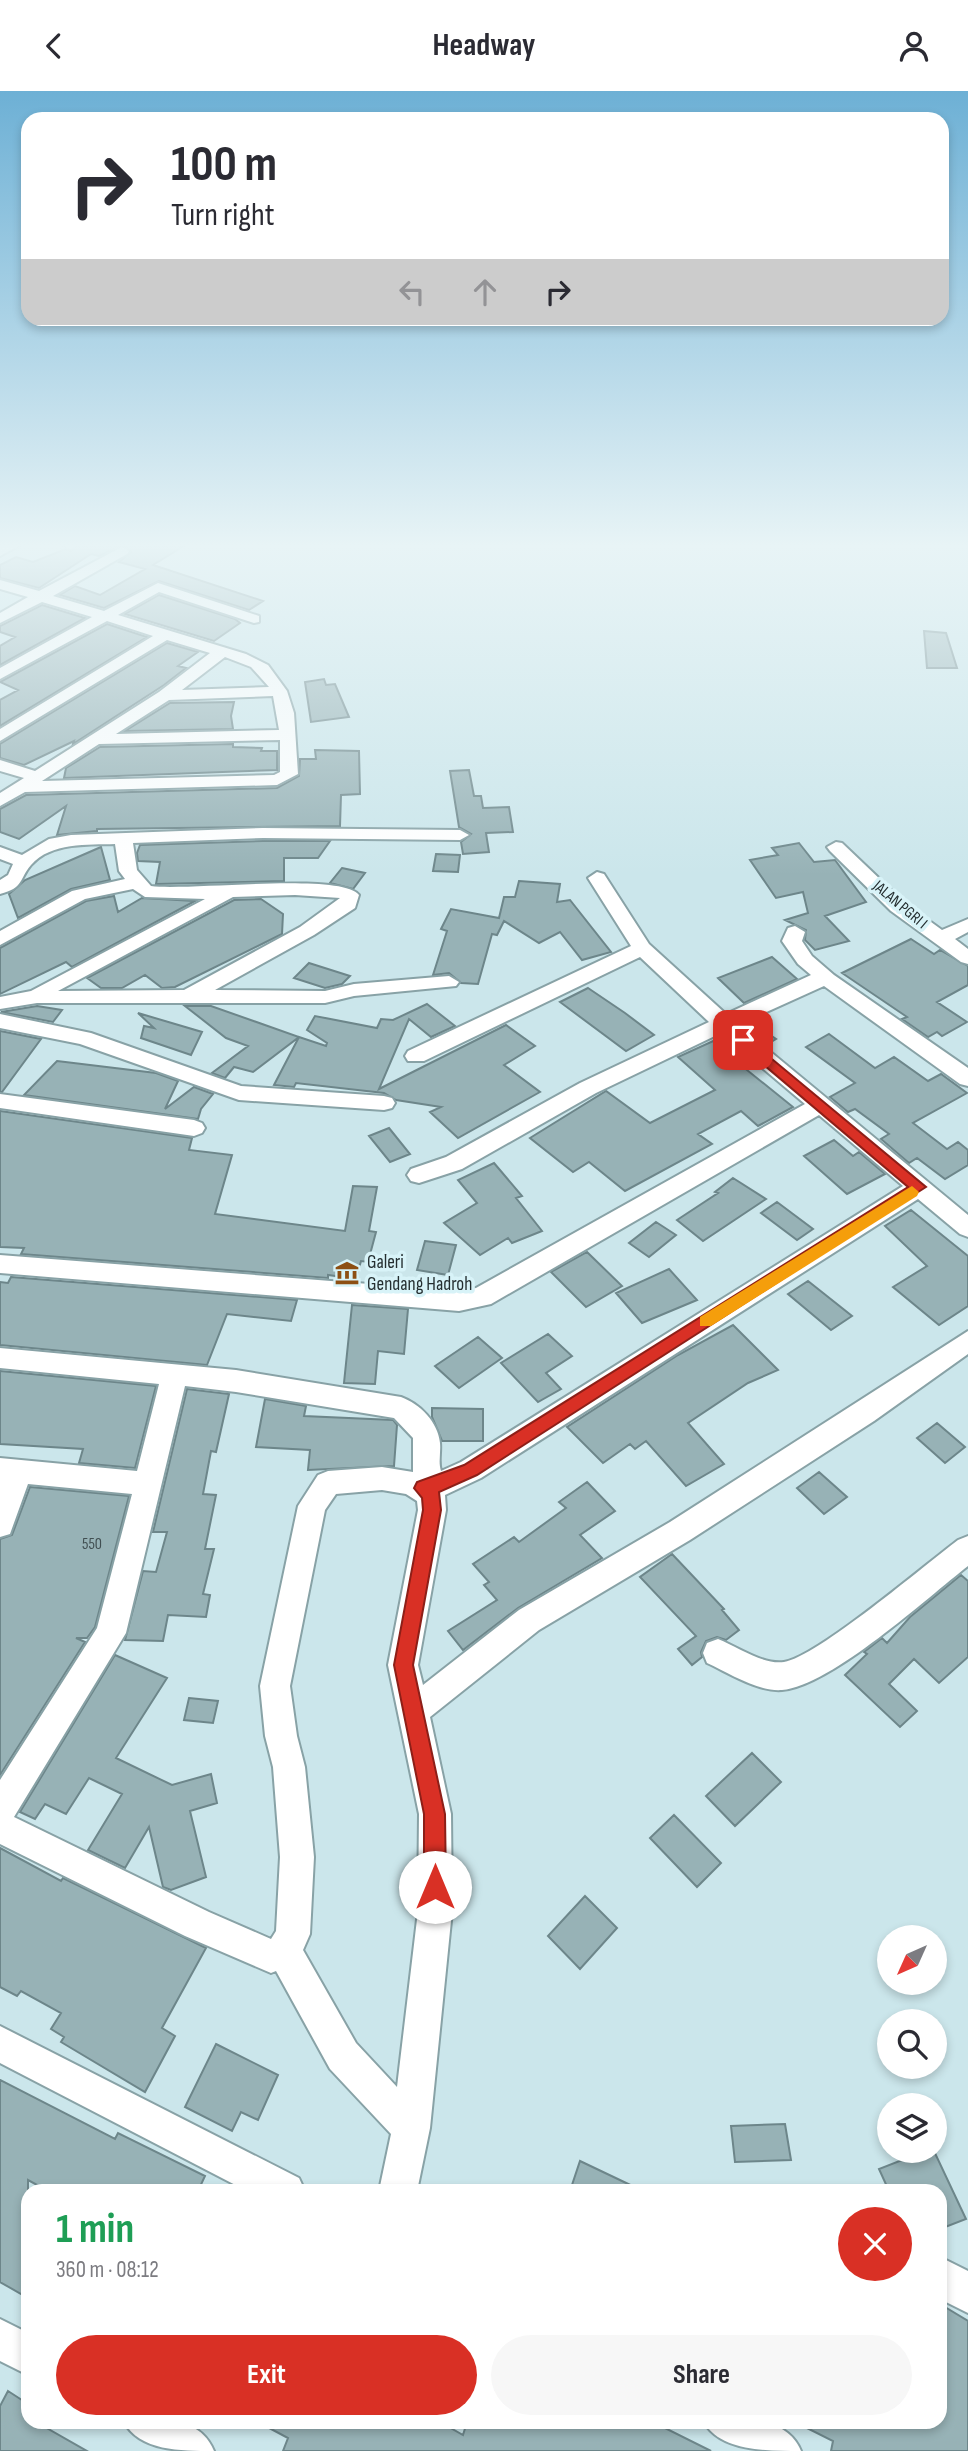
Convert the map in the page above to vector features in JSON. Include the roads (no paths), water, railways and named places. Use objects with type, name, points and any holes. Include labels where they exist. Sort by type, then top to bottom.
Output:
[{"type":"street","points":[[0,674],[36,654]]},
{"type":"street","points":[[0,736],[134,654]]},
{"type":"street","points":[[0,801],[165,695],[219,654]]},
{"type":"street","points":[[22,787],[278,780],[289,774],[286,713],[279,691],[262,666],[250,658],[232,654]]},
{"type":"street","points":[[165,695],[279,691]]},
{"type":"street","points":[[95,739],[288,735]]},
{"type":"street","points":[[0,765],[38,777]]},
{"type":"street","points":[[0,888],[16,878],[23,862],[55,843],[123,837],[300,832],[460,835]]},
{"type":"street","points":[[123,837],[128,871],[145,891],[174,895],[337,890],[350,895],[348,904],[317,924],[188,996]]},
{"type":"street","name":"JALAN PGRI I","points":[[836,847],[898,907],[968,958]]},
{"type":"street","points":[[0,852],[23,862]]},
{"type":"street","points":[[597,878],[642,948],[724,1024],[968,1228]]},
{"type":"street","points":[[0,939],[79,895],[138,883]]},
{"type":"street","points":[[40,996],[40,993],[59,982],[203,908],[226,893]]},
{"type":"street","points":[[941,938],[968,925]]},
{"type":"street","points":[[795,932],[792,941],[805,960],[827,979],[968,1079]]},
{"type":"street","points":[[415,1056],[642,948]]},
{"type":"street","points":[[419,1175],[454,1163],[588,1088],[813,981],[827,979]]},
{"type":"street","points":[[0,1003],[40,996],[60,999],[325,997],[354,990],[449,982]]},
{"type":"street","points":[[0,1021],[84,1038],[239,1093],[384,1103]]},
{"type":"street","points":[[0,1101],[194,1128]]},
{"type":"street","points":[[0,1264],[460,1301],[482,1297],[820,1105]]},
{"type":"street","points":[[0,1827],[222,1935],[271,1956],[284,1951],[293,1934],[297,1857],[289,1767],[281,1736],[275,1686],[312,1506],[328,1483],[350,1479],[406,1481],[430,1487],[471,1470],[919,1187]]},
{"type":"street","points":[[414,1710],[529,1620],[703,1516],[865,1413],[968,1341]]},
{"type":"street","points":[[0,1358],[236,1381],[401,1408],[416,1420],[426,1438],[424,1466],[430,1487],[432,1510],[403,1665],[435,1814],[435,1911],[411,2128],[399,2184]]},
{"type":"street","points":[[0,1809],[111,1633],[174,1376]]},
{"type":"street","points":[[0,1525],[9,1471],[148,1484]]},
{"type":"street","points":[[718,1653],[756,1669],[783,1676],[816,1664],[968,1549]]},
{"type":"street","points":[[284,1951],[343,2056],[411,2128]]},
{"type":"street","points":[[0,2044],[272,2184]]},
{"type":"street","points":[[947,2281],[968,2293]]},
{"type":"street","points":[[0,2339],[21,2351]]},
{"type":"street","points":[[157,2429],[193,2451]]},
{"type":"street","points":[[738,2429],[780,2451]]},
{"type":"place","name":"Galeri Gendang Hadroh","points":[[347,1273]]}]
